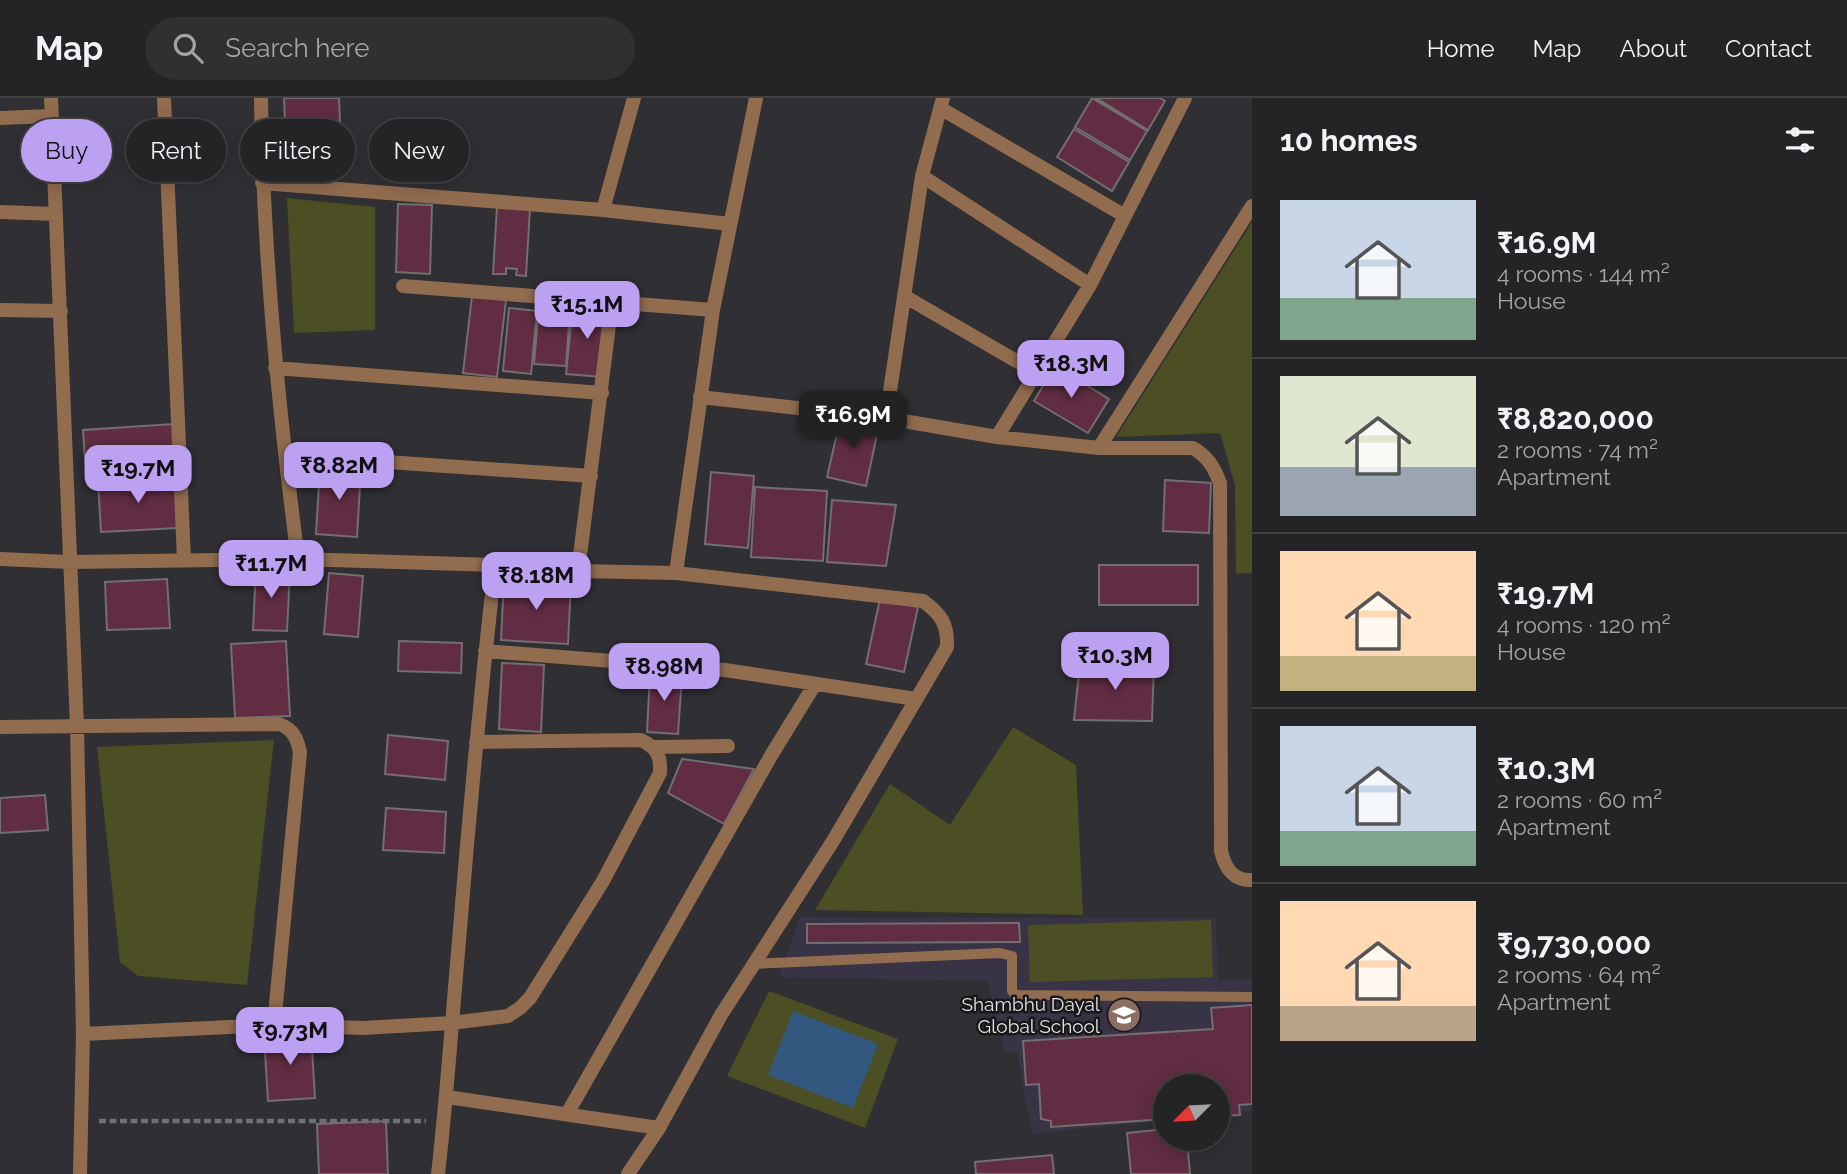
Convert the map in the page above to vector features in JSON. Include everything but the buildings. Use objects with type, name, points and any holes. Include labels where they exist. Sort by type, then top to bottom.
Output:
[{"type":"street","points":[[51,98],[77,726],[83,1034],[80,1174]]},
{"type":"street","points":[[164,98],[184,561]]},
{"type":"street","points":[[261,98],[262,183],[275,368],[298,559]]},
{"type":"street","points":[[603,210],[635,98]]},
{"type":"street","points":[[676,573],[713,310],[756,98]]},
{"type":"street","points":[[996,437],[1090,285],[1185,98]]},
{"type":"street","points":[[886,418],[922,176],[942,103],[1125,216]]},
{"type":"street","points":[[0,118],[51,116]]},
{"type":"street","points":[[922,176],[1090,285]]},
{"type":"street","points":[[262,183],[603,210],[730,224]]},
{"type":"street","points":[[1099,448],[1252,206]]},
{"type":"street","points":[[0,212],[56,214]]},
{"type":"street","points":[[403,286],[713,310]]},
{"type":"street","points":[[904,296],[1037,373]]},
{"type":"street","points":[[578,571],[612,302]]},
{"type":"street","points":[[0,310],[61,312]]},
{"type":"street","points":[[275,368],[602,393]]},
{"type":"street","points":[[699,397],[886,418],[996,437],[1099,448],[1193,448],[1205,456],[1217,476],[1220,497],[1221,851],[1224,865],[1231,874],[1244,880],[1252,880]]},
{"type":"street","points":[[286,455],[591,476]]},
{"type":"street","points":[[0,559],[69,562],[298,559],[676,573],[923,601],[941,614],[947,631],[947,647],[833,841],[721,1015],[659,1128],[628,1174]]},
{"type":"street","points":[[438,1174],[447,1097],[476,742],[495,565]]},
{"type":"street","points":[[485,651],[725,670],[916,699]]},
{"type":"street","points":[[567,1114],[772,754],[816,684]]},
{"type":"street","points":[[0,727],[279,724],[290,728],[300,752],[274,1025]]},
{"type":"street","points":[[476,742],[641,740],[655,747],[728,746]]},
{"type":"street","points":[[83,1034],[274,1025],[363,1028],[452,1023],[508,1016],[530,998],[603,881],[660,773],[661,759],[655,747]]},
{"type":"street","points":[[447,1097],[659,1128]]},
{"type":"lane","points":[[753,964],[1000,953],[1012,956],[1012,991],[1016,995],[1252,997]]},
{"type":"path","points":[[81,1121],[444,1121]]},
{"type":"shaded area","name":"Shambhu Dayal Global School","points":[[800,917],[1216,918],[1218,980],[1252,979],[1252,1111],[1230,1114],[1230,1074],[1153,1074],[1153,1121],[1032,1134],[1017,1053],[1004,1050],[988,981],[779,977]]},
{"type":"green space","points":[[287,198],[375,207],[375,330],[294,333]]},
{"type":"green space","points":[[1252,222],[1252,573],[1236,574],[1235,485],[1220,433],[1116,437]]},
{"type":"green space","points":[[1013,727],[1076,765],[1083,915],[815,910],[890,784],[950,825]]},
{"type":"green space","points":[[274,740],[247,985],[138,976],[120,962],[97,747]]},
{"type":"green space","points":[[1211,920],[1213,977],[1030,982],[1028,925]]},
{"type":"green space","points":[[769,991],[898,1039],[865,1128],[727,1076]]},
{"type":"water","points":[[793,1011],[878,1044],[853,1108],[768,1075]]},
{"type":"place","name":"Shambhu Dayal Global School","points":[[1124,1015]]}]
